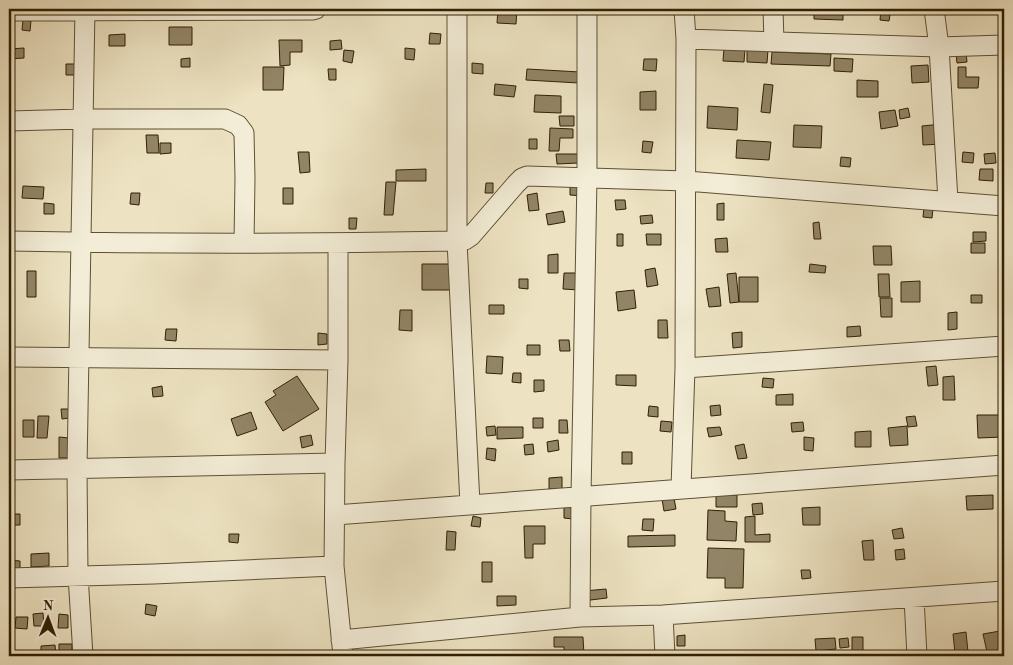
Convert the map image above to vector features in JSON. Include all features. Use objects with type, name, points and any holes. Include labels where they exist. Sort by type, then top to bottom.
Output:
[{"type":"street","points":[[9,11],[316,9]]},
{"type":"street","points":[[457,9],[456,242],[470,504]]},
{"type":"street","points":[[580,617],[587,178],[587,9]]},
{"type":"street","points":[[681,488],[685,368],[686,39],[684,9]]},
{"type":"street","points":[[773,9],[774,42]]},
{"type":"street","points":[[934,9],[939,47],[948,201]]},
{"type":"street","points":[[83,656],[78,575],[77,468],[85,10]]},
{"type":"street","points":[[686,39],[939,47],[1004,45]]},
{"type":"street","points":[[9,121],[225,119],[238,124],[244,133],[245,143],[244,243]]},
{"type":"street","points":[[9,241],[338,244],[456,242],[471,236],[522,178],[527,176],[686,181],[1004,206]]},
{"type":"street","points":[[338,244],[334,566],[342,648],[580,617],[663,615],[1004,591]]},
{"type":"street","points":[[685,368],[1004,346]]},
{"type":"street","points":[[9,357],[338,360]]},
{"type":"street","points":[[9,470],[335,463]]},
{"type":"street","points":[[335,515],[1004,464]]},
{"type":"street","points":[[9,578],[334,566]]},
{"type":"street","points":[[914,598],[917,656]]},
{"type":"street","points":[[663,615],[665,656]]},
{"type":"building","points":[[498,9],[517,9],[516,24],[497,23]]},
{"type":"building","points":[[814,9],[843,9],[843,20],[814,19]]},
{"type":"building","points":[[881,9],[891,9],[889,21],[880,20]]},
{"type":"building","points":[[23,20],[31,21],[30,31],[22,30]]},
{"type":"building","points":[[169,27],[192,27],[192,45],[169,45]]},
{"type":"building","points":[[430,33],[441,34],[440,44],[429,44]]},
{"type":"building","points":[[125,34],[125,46],[109,46],[109,35]]},
{"type":"building","points":[[279,40],[302,40],[302,52],[290,52],[290,65],[280,66]]},
{"type":"building","points":[[341,40],[342,49],[330,50],[330,41]]},
{"type":"building","points":[[24,48],[24,58],[9,59],[9,49]]},
{"type":"building","points":[[405,48],[415,49],[414,60],[405,59]]},
{"type":"building","points":[[724,48],[745,49],[744,62],[723,61]]},
{"type":"building","points":[[747,49],[768,50],[767,63],[747,62]]},
{"type":"building","points":[[344,50],[354,51],[352,63],[343,61]]},
{"type":"building","points":[[772,52],[831,54],[830,66],[771,64]]},
{"type":"building","points":[[966,52],[967,62],[957,63],[956,54]]},
{"type":"building","points":[[190,58],[190,67],[181,67],[181,59]]},
{"type":"building","points":[[834,58],[853,59],[852,72],[834,71]]},
{"type":"building","points":[[644,59],[657,59],[656,71],[643,70]]},
{"type":"building","points":[[472,63],[483,64],[483,74],[472,73]]},
{"type":"building","points":[[66,64],[77,64],[77,75],[66,75]]},
{"type":"building","points":[[928,65],[929,82],[912,83],[911,66]]},
{"type":"building","points":[[263,67],[284,67],[283,90],[263,90]]},
{"type":"building","points":[[958,67],[966,67],[966,77],[979,77],[978,88],[958,88]]},
{"type":"building","points":[[328,69],[336,69],[336,80],[329,80]]},
{"type":"building","points":[[527,69],[580,72],[579,83],[526,80]]},
{"type":"building","points":[[857,80],[878,81],[878,97],[857,97]]},
{"type":"building","points":[[495,84],[516,86],[514,97],[494,95]]},
{"type":"building","points":[[764,84],[773,85],[770,113],[761,112]]},
{"type":"building","points":[[656,91],[656,110],[640,110],[640,92]]},
{"type":"building","points":[[535,95],[561,96],[561,113],[534,112]]},
{"type":"building","points":[[708,106],[738,108],[737,130],[707,128]]},
{"type":"building","points":[[908,108],[910,117],[900,119],[899,110]]},
{"type":"building","points":[[895,110],[898,126],[881,129],[879,112]]},
{"type":"building","points":[[559,116],[574,116],[574,126],[560,126]]},
{"type":"building","points":[[942,124],[943,144],[923,145],[922,126]]},
{"type":"building","points":[[794,125],[822,126],[821,148],[793,147]]},
{"type":"building","points":[[550,128],[573,129],[573,138],[560,138],[559,151],[549,151]]},
{"type":"building","points":[[146,135],[158,135],[159,153],[147,153]]},
{"type":"building","points":[[529,139],[537,139],[537,149],[529,149]]},
{"type":"building","points":[[737,140],[771,142],[769,160],[736,158]]},
{"type":"building","points":[[643,141],[653,142],[651,153],[642,152]]},
{"type":"building","points":[[160,143],[171,143],[171,153],[160,154]]},
{"type":"building","points":[[298,152],[309,152],[310,172],[300,173]]},
{"type":"building","points":[[963,152],[974,153],[973,163],[962,162]]},
{"type":"building","points":[[995,153],[996,163],[985,164],[984,154]]},
{"type":"building","points":[[556,154],[578,154],[578,163],[557,164]]},
{"type":"building","points":[[841,157],[851,158],[850,167],[840,166]]},
{"type":"building","points":[[426,169],[426,181],[396,181],[396,170]]},
{"type":"building","points":[[980,169],[993,169],[993,181],[979,180]]},
{"type":"building","points":[[570,181],[584,182],[584,196],[570,195]]},
{"type":"building","points":[[386,182],[396,182],[393,215],[384,215]]},
{"type":"building","points":[[486,183],[493,183],[493,193],[485,193]]},
{"type":"building","points":[[23,186],[44,187],[43,199],[22,198]]},
{"type":"building","points":[[283,188],[293,188],[293,204],[283,204]]},
{"type":"building","points":[[131,193],[140,193],[139,205],[130,204]]},
{"type":"building","points":[[537,193],[539,210],[529,211],[527,195]]},
{"type":"building","points":[[615,200],[625,200],[626,209],[616,210]]},
{"type":"building","points":[[44,203],[54,204],[54,214],[44,214]]},
{"type":"building","points":[[724,203],[724,220],[717,220],[717,204]]},
{"type":"building","points":[[924,207],[933,208],[932,218],[923,217]]},
{"type":"building","points":[[563,211],[565,222],[548,225],[546,214]]},
{"type":"building","points":[[652,215],[653,223],[641,224],[640,216]]},
{"type":"building","points":[[349,218],[357,218],[356,229],[349,229]]},
{"type":"building","points":[[819,222],[821,239],[814,239],[813,223]]},
{"type":"building","points":[[973,232],[986,232],[986,241],[973,242]]},
{"type":"building","points":[[617,234],[623,234],[623,246],[617,246]]},
{"type":"building","points":[[646,234],[661,234],[661,245],[647,245]]},
{"type":"building","points":[[727,238],[728,252],[716,252],[715,239]]},
{"type":"building","points":[[971,243],[985,243],[985,253],[971,253]]},
{"type":"building","points":[[873,246],[891,246],[892,265],[874,265]]},
{"type":"building","points":[[558,254],[558,273],[548,273],[548,255]]},
{"type":"building","points":[[422,264],[451,264],[451,290],[422,290]]},
{"type":"building","points":[[810,264],[826,266],[825,273],[809,272]]},
{"type":"building","points":[[655,268],[658,285],[647,287],[645,270]]},
{"type":"building","points":[[27,271],[36,271],[36,297],[27,297]]},
{"type":"building","points":[[564,273],[579,273],[579,290],[563,289]]},
{"type":"building","points":[[736,273],[739,302],[730,303],[727,274]]},
{"type":"building","points":[[878,274],[889,274],[890,297],[879,297]]},
{"type":"building","points":[[739,277],[758,277],[758,302],[739,302]]},
{"type":"building","points":[[519,279],[528,279],[528,289],[519,288]]},
{"type":"building","points":[[920,281],[920,302],[901,302],[901,282]]},
{"type":"building","points":[[719,287],[721,306],[709,307],[706,289]]},
{"type":"building","points":[[634,290],[636,308],[618,311],[616,292]]},
{"type":"building","points":[[971,295],[982,295],[982,303],[971,303]]},
{"type":"building","points":[[880,298],[892,298],[892,317],[881,317]]},
{"type":"building","points":[[489,305],[504,305],[504,314],[489,314]]},
{"type":"building","points":[[400,310],[412,310],[412,331],[399,330]]},
{"type":"building","points":[[957,312],[957,329],[948,330],[948,313]]},
{"type":"building","points":[[658,320],[667,320],[668,338],[658,338]]},
{"type":"building","points":[[860,326],[861,336],[847,337],[847,327]]},
{"type":"building","points":[[166,329],[177,329],[176,341],[165,340]]},
{"type":"building","points":[[742,332],[742,347],[733,348],[732,333]]},
{"type":"building","points":[[318,333],[327,334],[327,344],[318,345]]},
{"type":"building","points":[[559,340],[569,340],[570,351],[560,351]]},
{"type":"building","points":[[527,345],[540,345],[540,355],[527,355]]},
{"type":"building","points":[[487,356],[503,357],[502,374],[486,373]]},
{"type":"building","points":[[936,366],[938,385],[928,386],[926,367]]},
{"type":"building","points":[[513,373],[521,373],[521,383],[512,382]]},
{"type":"building","points":[[616,375],[636,375],[636,386],[616,385]]},
{"type":"building","points":[[297,376],[319,409],[283,431],[265,402],[276,395],[273,391]]},
{"type":"building","points":[[954,376],[955,400],[943,400],[943,377]]},
{"type":"building","points":[[763,378],[774,379],[773,388],[762,387]]},
{"type":"building","points":[[534,380],[544,380],[544,391],[534,392]]},
{"type":"building","points":[[162,386],[163,396],[153,397],[152,388]]},
{"type":"building","points":[[793,394],[793,405],[776,405],[776,395]]},
{"type":"building","points":[[720,405],[721,415],[711,416],[710,406]]},
{"type":"building","points":[[649,406],[658,407],[658,417],[648,416]]},
{"type":"building","points":[[61,409],[69,409],[70,418],[62,419]]},
{"type":"building","points":[[251,412],[257,429],[237,436],[231,419]]},
{"type":"building","points":[[977,415],[1004,415],[1004,437],[978,438]]},
{"type":"building","points":[[38,416],[49,416],[47,438],[37,438]]},
{"type":"building","points":[[915,416],[917,426],[908,427],[906,417]]},
{"type":"building","points":[[533,418],[543,418],[543,428],[533,428]]},
{"type":"building","points":[[23,420],[34,420],[34,437],[23,437]]},
{"type":"building","points":[[559,420],[567,420],[568,433],[559,433]]},
{"type":"building","points":[[661,421],[672,422],[671,432],[660,431]]},
{"type":"building","points":[[803,422],[804,431],[792,432],[791,423]]},
{"type":"building","points":[[495,426],[496,435],[487,436],[486,427]]},
{"type":"building","points":[[907,426],[908,445],[890,446],[888,428]]},
{"type":"building","points":[[497,427],[523,427],[523,438],[497,439]]},
{"type":"building","points":[[720,427],[722,435],[709,437],[707,428]]},
{"type":"building","points":[[871,431],[871,447],[855,447],[855,432]]},
{"type":"building","points":[[311,435],[313,445],[302,448],[300,437]]},
{"type":"building","points":[[59,437],[69,438],[69,458],[59,458]]},
{"type":"building","points":[[804,437],[814,438],[813,451],[804,450]]},
{"type":"building","points":[[558,440],[559,450],[548,452],[547,442]]},
{"type":"building","points":[[533,444],[534,454],[525,455],[524,445]]},
{"type":"building","points":[[744,444],[747,458],[738,459],[735,446]]},
{"type":"building","points":[[487,448],[496,449],[495,461],[486,459]]},
{"type":"building","points":[[622,452],[632,452],[632,464],[622,464]]},
{"type":"building","points":[[562,477],[562,489],[549,489],[549,478]]},
{"type":"building","points":[[716,495],[737,495],[737,507],[716,507]]},
{"type":"building","points":[[993,495],[993,509],[967,510],[966,496]]},
{"type":"building","points":[[674,498],[676,509],[664,511],[662,499]]},
{"type":"building","points":[[762,503],[763,514],[753,515],[752,504]]},
{"type":"building","points":[[564,507],[573,508],[573,519],[564,518]]},
{"type":"building","points":[[820,507],[820,525],[803,525],[802,508]]},
{"type":"building","points":[[708,510],[725,511],[725,521],[737,522],[736,541],[707,540]]},
{"type":"building","points":[[11,514],[20,514],[20,525],[10,525]]},
{"type":"building","points":[[473,516],[481,518],[480,527],[471,526]]},
{"type":"building","points":[[755,516],[755,535],[770,534],[770,542],[745,542],[745,517]]},
{"type":"building","points":[[643,519],[654,519],[653,531],[642,530]]},
{"type":"building","points":[[524,526],[545,526],[545,544],[533,544],[533,558],[525,558]]},
{"type":"building","points":[[902,528],[904,538],[894,539],[892,530]]},
{"type":"building","points":[[447,531],[456,532],[455,550],[446,550]]},
{"type":"building","points":[[229,534],[239,534],[238,543],[229,542]]},
{"type":"building","points":[[675,535],[675,546],[628,547],[628,536]]},
{"type":"building","points":[[873,540],[874,560],[864,560],[862,541]]},
{"type":"building","points":[[708,548],[744,549],[743,588],[725,588],[725,578],[707,578]]},
{"type":"building","points":[[904,549],[905,559],[896,560],[895,550]]},
{"type":"building","points":[[49,553],[49,566],[31,567],[31,554]]},
{"type":"building","points":[[9,560],[20,561],[20,572],[9,572]]},
{"type":"building","points":[[482,562],[492,562],[492,582],[482,582]]},
{"type":"building","points":[[801,570],[810,570],[811,578],[802,579]]},
{"type":"building","points":[[606,589],[607,598],[574,602],[573,592]]},
{"type":"building","points":[[497,596],[516,596],[516,605],[497,606]]},
{"type":"building","points":[[146,604],[157,606],[155,616],[145,614]]},
{"type":"building","points":[[43,613],[44,626],[34,626],[33,614]]},
{"type":"building","points":[[59,614],[68,615],[68,628],[58,628]]},
{"type":"building","points":[[16,617],[28,617],[27,629],[15,628]]},
{"type":"building","points":[[1000,631],[1003,649],[987,652],[983,634]]},
{"type":"building","points":[[966,632],[968,652],[955,653],[953,634]]},
{"type":"building","points":[[685,635],[685,646],[677,646],[677,636]]},
{"type":"building","points":[[554,637],[583,637],[584,655],[564,656],[564,647],[554,647]]},
{"type":"building","points":[[852,637],[863,637],[863,656],[852,656]]},
{"type":"building","points":[[835,638],[836,649],[816,651],[815,639]]},
{"type":"building","points":[[848,638],[849,647],[840,648],[839,639]]},
{"type":"building","points":[[59,644],[72,644],[72,654],[59,654]]},
{"type":"building","points":[[55,645],[56,656],[41,656],[41,646]]},
{"type":"building","points":[[771,652],[793,652],[793,656],[771,656]]}]
